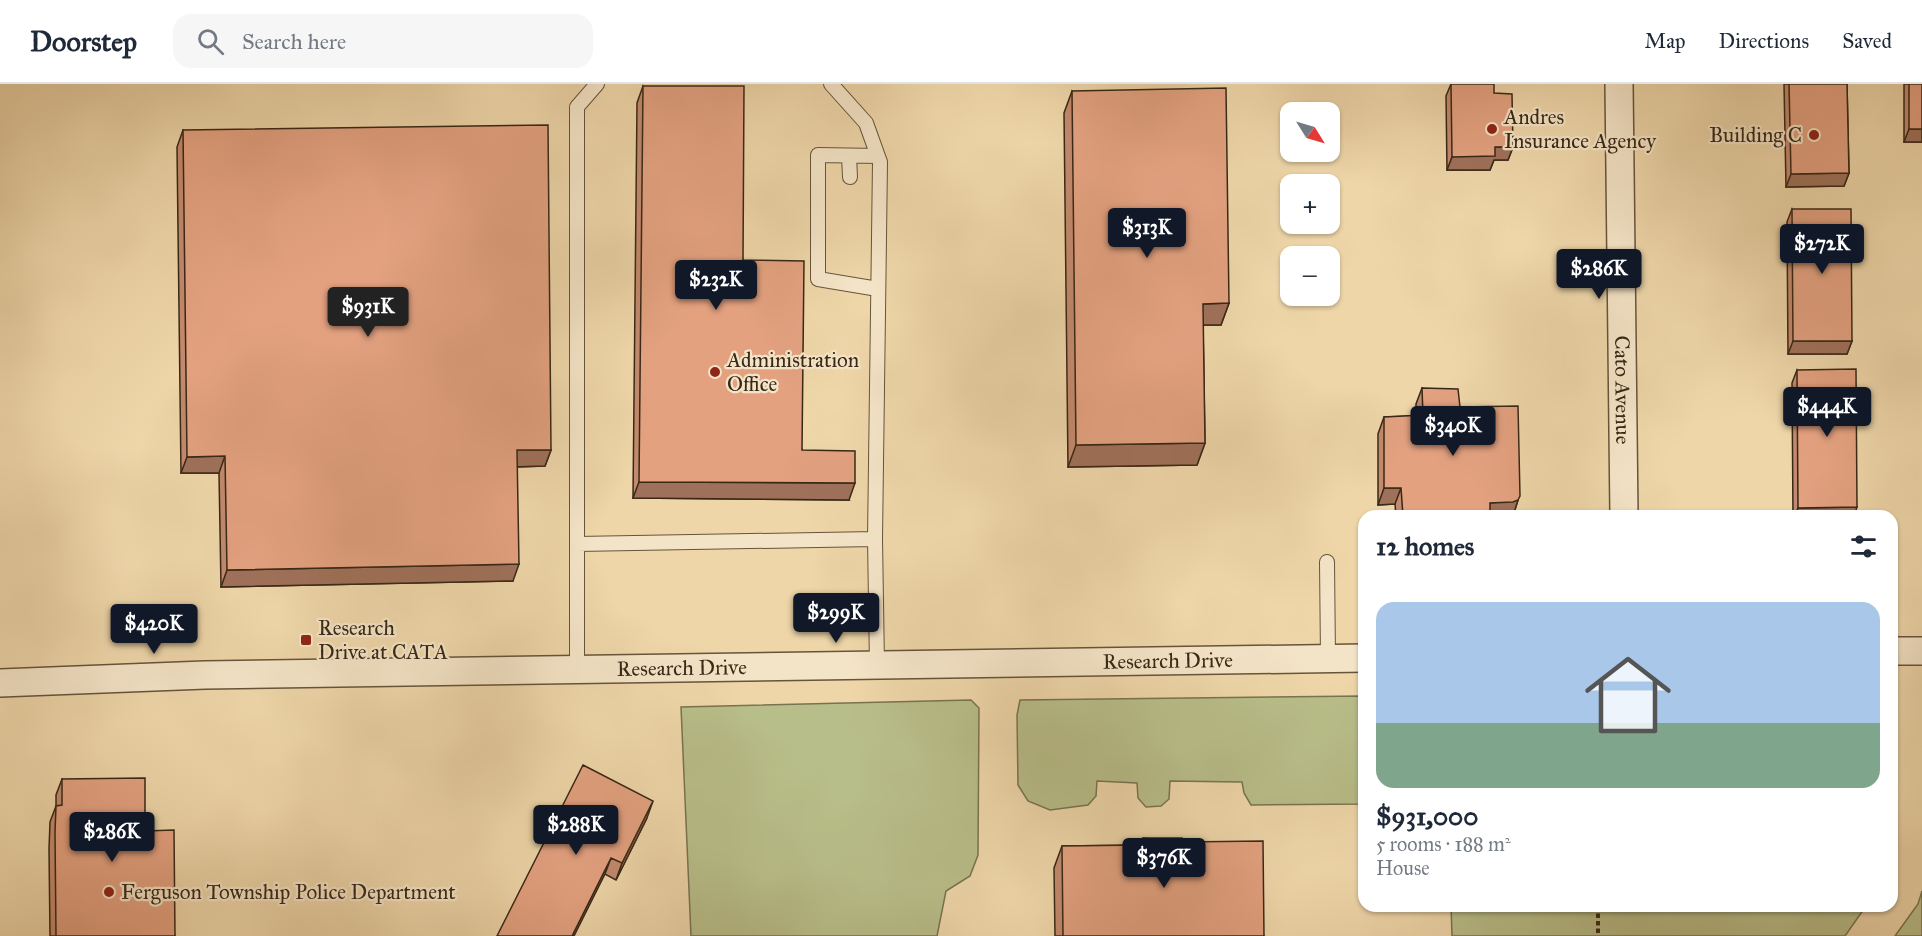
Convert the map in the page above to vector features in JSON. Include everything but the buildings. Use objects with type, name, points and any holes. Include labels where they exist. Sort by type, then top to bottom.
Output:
[{"type":"street","name":"Cato Avenue","points":[[1619,84],[1624,510]]},
{"type":"street","points":[[1898,651],[1922,651]]},
{"type":"street","name":"Research Drive","points":[[0,683],[205,675],[1358,657]]},
{"type":"lane","points":[[577,670],[577,106],[597,84]]},
{"type":"lane","points":[[831,84],[866,123],[880,162],[875,539],[877,666]]},
{"type":"lane","points":[[878,156],[818,155],[818,279],[849,277],[878,289]]},
{"type":"lane","points":[[849,156],[850,177]]},
{"type":"lane","points":[[577,544],[875,539]]},
{"type":"lane","points":[[1327,562],[1328,658]]},
{"type":"path","points":[[1598,912],[1598,936]]},
{"type":"green space","points":[[1358,696],[1358,804],[1251,805],[1244,793],[1242,782],[1170,781],[1169,799],[1161,806],[1146,807],[1138,798],[1137,783],[1097,781],[1096,796],[1088,805],[1050,810],[1028,801],[1018,785],[1017,715],[1020,700]]},
{"type":"green space","points":[[971,700],[979,708],[978,855],[970,876],[946,891],[937,936],[691,936],[681,707]]},
{"type":"green space","points":[[1922,891],[1922,936],[1895,936],[1918,904]]},
{"type":"green space","points":[[1451,912],[1862,912],[1845,936],[1452,936]]},
{"type":"place","name":"Andres Insurance Agency","points":[[1492,129]]},
{"type":"place","name":"Building C","points":[[1814,135]]},
{"type":"place","name":"Administration Office","points":[[715,372]]},
{"type":"place","name":"Research Drive at CATA","points":[[306,640]]},
{"type":"place","name":"Ferguson Township Police Department","points":[[109,892]]}]
